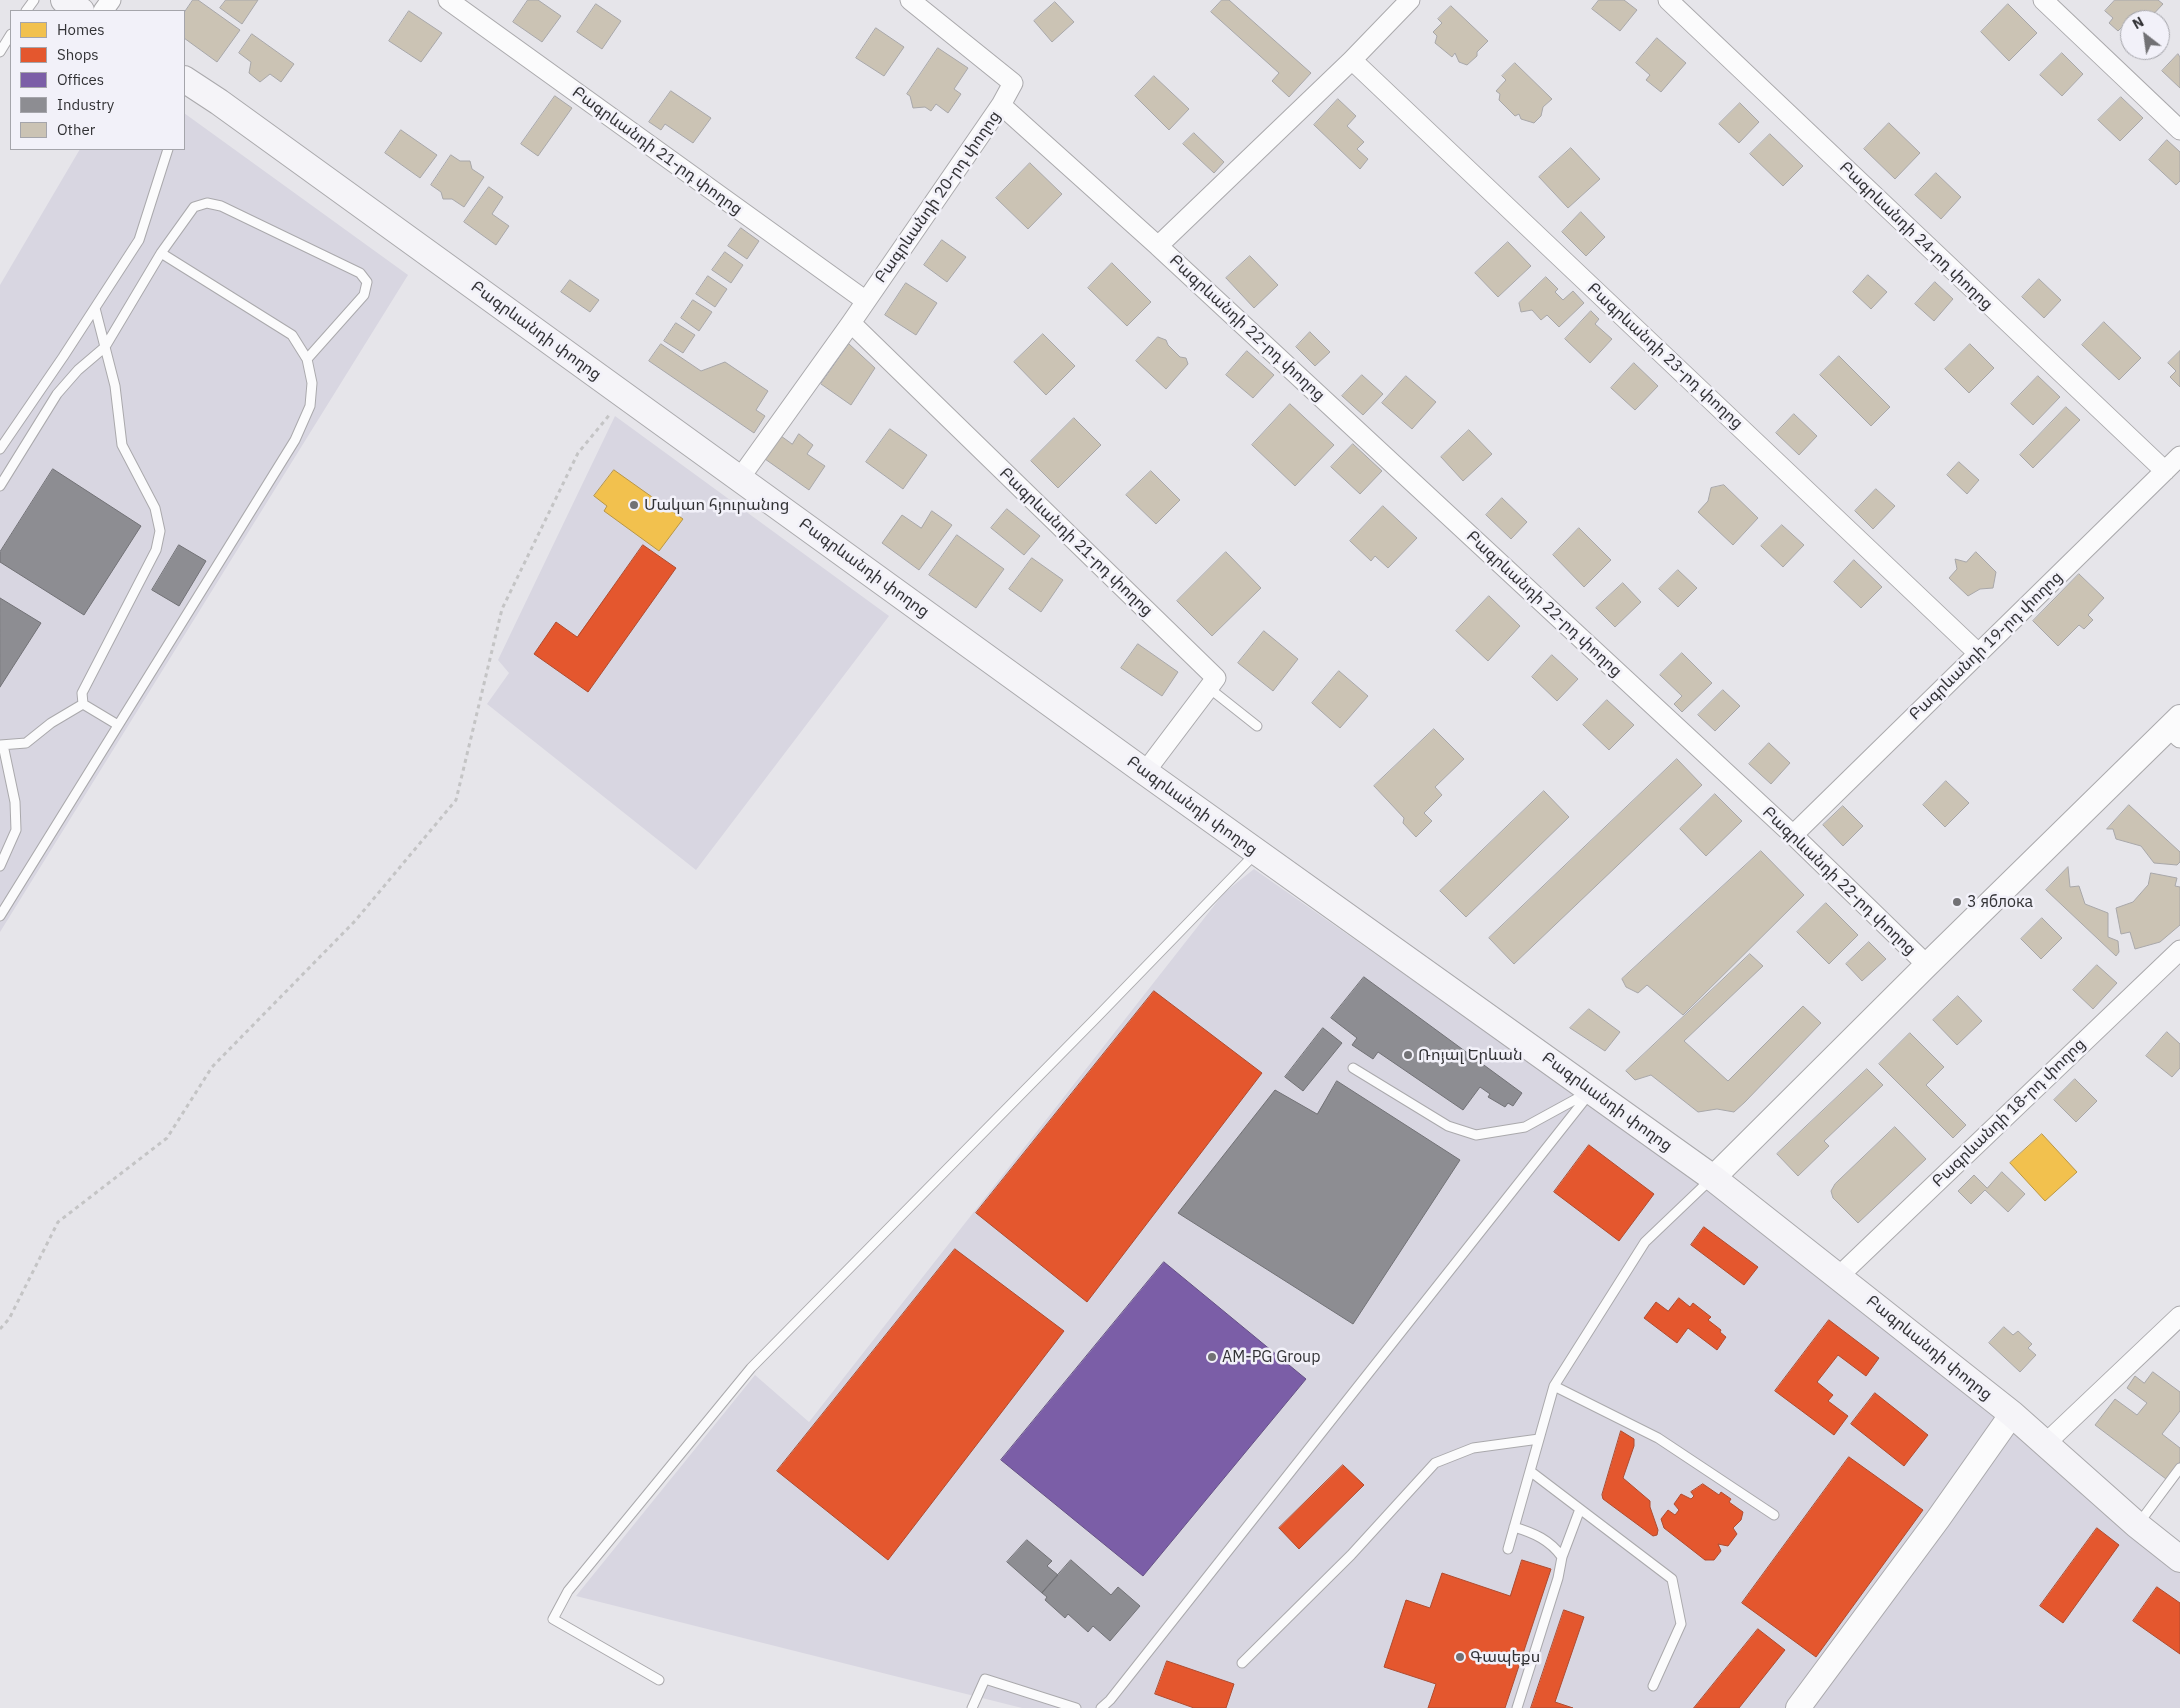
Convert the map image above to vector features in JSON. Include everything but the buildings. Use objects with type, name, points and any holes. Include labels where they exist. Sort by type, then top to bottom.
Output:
[{"type":"main road","points":[[64,0],[79,10]]},
{"type":"main road","name":"Բագրևանդի փողոց","points":[[186,84],[234,113],[1145,772],[1713,1178],[2012,1414],[2137,1525],[2180,1559]]},
{"type":"street","name":"Բագրևանդի 21-րդ փողոց","points":[[448,0],[866,301]]},
{"type":"street","points":[[910,0],[1013,83],[1001,105]]},
{"type":"street","points":[[1158,246],[1352,60],[1410,0]]},
{"type":"street","name":"Բագրևանդի 24-րդ փողոց","points":[[1668,0],[2165,472]]},
{"type":"street","points":[[2043,0],[2180,130]]},
{"type":"street","name":"Բագրևանդի 23-րդ փողոց","points":[[1352,60],[1978,653]]},
{"type":"street","name":"Բագրևանդի 20-րդ փողոց","points":[[740,478],[851,323],[1001,105],[1158,246]]},
{"type":"street","name":"Բագրևանդի 22-րդ փողոց","points":[[1158,246],[1792,835],[1927,965]]},
{"type":"street","name":"Բագրևանդի 21-րդ փողոց","points":[[851,323],[1216,678],[1209,688]]},
{"type":"street","name":"Բագրևանդի 19-րդ փողոց","points":[[1792,835],[2180,456]]},
{"type":"street","points":[[1145,772],[1209,688]]},
{"type":"street","points":[[1713,1178],[1927,965],[2176,728]]},
{"type":"street","name":"Բագրևանդի 18-րդ փողոց","points":[[1838,1276],[2180,950]]},
{"type":"street","points":[[2045,1444],[2180,1316]]},
{"type":"street","points":[[1798,1708],[1938,1519],[2012,1414]]},
{"type":"lane","points":[[0,52],[10,36]]},
{"type":"lane","points":[[0,449],[139,240],[168,150]]},
{"type":"lane","points":[[0,486],[57,394],[78,370],[105,348],[161,254],[194,207],[207,203],[221,206],[360,274],[367,282],[364,295],[307,359]]},
{"type":"lane","points":[[0,916],[295,440],[310,406],[312,383],[307,359],[292,335],[161,254]]},
{"type":"lane","points":[[83,704],[82,693],[88,676],[156,550],[160,532],[155,508],[122,445],[114,386],[95,308]]},
{"type":"lane","points":[[1209,688],[1257,726]]},
{"type":"lane","points":[[83,704],[118,725]]},
{"type":"lane","points":[[0,866],[16,830],[15,802],[1,745],[26,743],[51,723],[83,704]]},
{"type":"lane","points":[[659,1680],[553,1619],[568,1591],[751,1368],[1097,1018],[1257,852]]},
{"type":"lane","points":[[1352,1068],[1448,1126],[1476,1135],[1526,1127],[1591,1091]]},
{"type":"lane","points":[[1101,1708],[1134,1669],[1591,1091]]},
{"type":"lane","points":[[1508,1549],[1554,1386],[1645,1242],[1713,1178]]},
{"type":"lane","points":[[1554,1386],[1658,1438],[1774,1515]]},
{"type":"lane","points":[[1242,1663],[1351,1555],[1435,1463],[1473,1448],[1539,1439]]},
{"type":"lane","points":[[2137,1525],[2180,1468]]},
{"type":"lane","points":[[1530,1471],[1672,1579],[1681,1624],[1653,1686]]},
{"type":"lane","points":[[1517,1708],[1558,1578],[1562,1558],[1580,1509]]},
{"type":"lane","points":[[1514,1527],[1536,1534],[1555,1548],[1562,1558]]},
{"type":"lane","points":[[972,1708],[985,1679],[1076,1708]]},
{"type":"path","points":[[0,1329],[9,1319],[58,1222],[167,1138],[212,1067],[355,921],[456,800],[502,609],[578,453],[625,395]]},
{"type":"shaded area","points":[[185,114],[408,275],[0,932],[0,285],[79,150],[185,150]]},
{"type":"shaded area","points":[[615,416],[889,616],[696,870],[487,704],[509,673],[498,660]]},
{"type":"shaded area","points":[[1254,869],[1678,1166],[2180,1562],[2180,1708],[1022,1708],[576,1596],[755,1375],[809,1422],[1224,893]]},
{"type":"place","name":"Մակաո հյուրանոց","points":[[634,505]]},
{"type":"place","name":"3 яблока","points":[[1957,902]]},
{"type":"place","name":"Ռոյալ Երևան","points":[[1408,1055]]},
{"type":"place","name":"AM-PG Group","points":[[1212,1357]]},
{"type":"place","name":"Գապեքս","points":[[1460,1657]]}]
